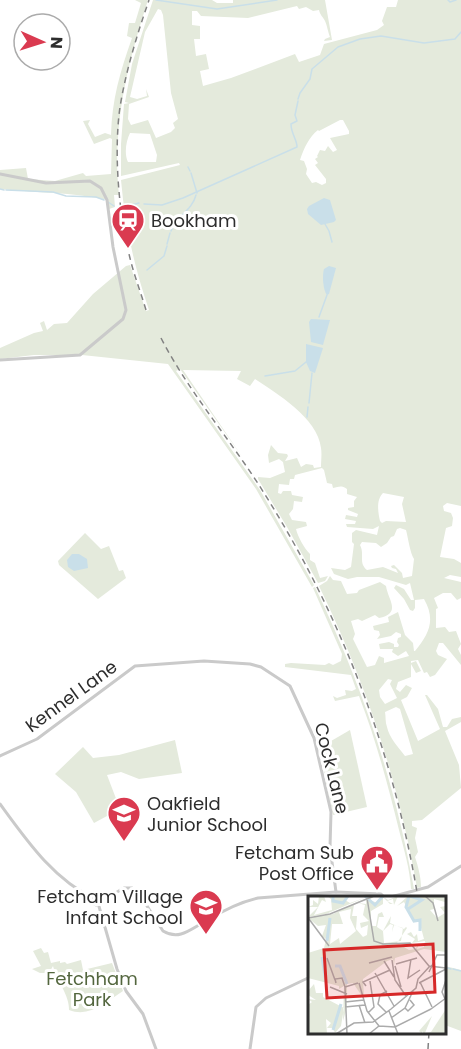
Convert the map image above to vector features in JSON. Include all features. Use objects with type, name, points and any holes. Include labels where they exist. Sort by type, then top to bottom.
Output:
[{"type":"street","points":[[0,174],[46,183],[89,181],[100,187],[104,194],[126,310],[123,319],[80,355],[0,360]]},
{"type":"street","name":"Kennel Lane","points":[[0,756],[37,739],[135,666],[210,661],[250,664],[265,670],[292,688]]},
{"type":"street","name":"Cock Lane","points":[[292,688],[314,738],[331,808],[330,847],[336,892]]},
{"type":"street","points":[[0,804],[50,868],[97,902],[117,969],[126,991],[143,1014],[156,1049]]},
{"type":"street","points":[[390,896],[428,887],[461,866]]},
{"type":"street","points":[[97,902],[124,888],[132,888],[140,895],[162,931],[168,934],[181,934],[247,901],[336,892],[384,896]]},
{"type":"street","points":[[250,1049],[256,1008],[266,998],[308,977]]},
{"type":"green space","points":[[135,0],[148,0],[123,96],[118,144],[119,195],[114,195],[115,207],[109,209],[108,200],[94,197],[0,189],[0,170],[26,168],[28,179],[55,181],[83,173],[86,176],[111,174],[112,139],[94,144],[83,121],[90,120],[88,124],[95,137],[105,133],[111,135],[117,86],[132,38],[127,36],[129,23],[135,23],[141,3]]},
{"type":"green space","points":[[153,0],[212,0],[217,3],[233,3],[233,0],[325,0],[332,40],[324,41],[330,37],[325,21],[319,10],[313,11],[306,7],[299,9],[297,6],[248,18],[201,16],[197,11],[192,11],[192,25],[200,26],[200,39],[194,39],[196,56],[206,54],[209,69],[200,71],[203,86],[295,54],[299,62],[320,55],[324,44],[377,30],[384,25],[382,21],[387,7],[396,7],[398,0],[461,0],[461,506],[447,503],[443,506],[444,511],[451,513],[453,518],[452,526],[446,528],[440,557],[454,559],[461,563],[461,577],[450,575],[444,578],[461,582],[461,598],[457,600],[451,593],[443,593],[434,598],[438,608],[436,609],[436,628],[445,627],[449,632],[456,631],[461,644],[458,649],[461,655],[461,665],[443,643],[439,643],[436,651],[438,655],[447,659],[435,675],[430,677],[427,672],[424,673],[418,660],[411,661],[411,663],[416,661],[421,671],[416,673],[411,664],[411,677],[398,682],[396,689],[400,692],[406,685],[412,688],[407,697],[401,700],[418,741],[440,729],[425,695],[438,709],[443,727],[447,727],[452,719],[461,717],[461,722],[445,731],[459,765],[461,788],[422,820],[412,821],[412,826],[417,828],[415,838],[418,852],[415,857],[421,887],[417,888],[400,809],[379,734],[352,660],[319,586],[327,581],[330,576],[333,580],[341,581],[347,594],[357,593],[359,590],[380,582],[386,586],[392,605],[390,613],[379,618],[375,615],[362,621],[358,619],[351,621],[355,634],[353,639],[367,667],[375,665],[379,656],[384,658],[384,663],[409,656],[406,651],[398,656],[392,652],[393,649],[380,649],[379,644],[389,642],[394,644],[394,647],[398,647],[397,642],[401,634],[396,632],[391,636],[377,639],[380,635],[379,631],[374,630],[373,626],[389,622],[388,617],[398,612],[405,635],[413,643],[415,651],[427,633],[430,614],[424,599],[415,600],[415,608],[413,611],[410,610],[394,588],[396,585],[404,589],[411,600],[414,600],[410,583],[406,585],[379,577],[348,579],[334,574],[331,568],[345,570],[351,567],[354,544],[352,533],[356,530],[377,535],[379,526],[373,529],[347,527],[346,524],[355,524],[356,521],[345,519],[346,515],[357,517],[358,514],[348,508],[354,507],[357,497],[347,494],[347,489],[343,487],[333,488],[332,484],[327,483],[322,468],[295,475],[294,479],[290,479],[289,485],[279,484],[278,493],[291,491],[292,495],[303,497],[302,502],[294,501],[293,509],[289,514],[292,520],[306,522],[307,526],[296,529],[298,535],[310,554],[310,560],[315,563],[320,578],[328,576],[325,581],[318,583],[258,479],[258,477],[270,478],[285,472],[283,462],[279,459],[269,463],[268,455],[271,445],[278,453],[287,454],[285,461],[297,458],[301,467],[306,464],[313,465],[314,468],[321,467],[321,448],[312,427],[295,408],[274,391],[255,379],[250,386],[237,379],[241,371],[183,370],[243,458],[180,369],[176,371],[260,490],[314,585],[312,587],[256,489],[168,364],[82,355],[34,355],[0,359],[0,348],[43,331],[40,323],[44,321],[47,330],[54,324],[67,323],[93,294],[126,266],[130,265],[146,311],[149,310],[131,246],[121,180],[180,165],[179,163],[121,176],[124,104],[129,103],[125,102],[132,64]],"holes":[[[158,9],[161,10],[171,93],[178,119],[173,123],[175,128],[171,132],[156,138],[148,120],[131,125],[128,119],[129,104],[149,97],[146,89],[147,96],[137,99],[130,97],[145,32]],[[343,120],[349,131],[349,134],[330,138],[337,150],[333,152],[328,146],[325,151],[320,150],[315,159],[318,163],[315,165],[326,179],[326,183],[322,185],[312,183],[306,174],[304,161],[300,160],[307,143],[318,130]],[[130,133],[150,134],[157,155],[156,162],[128,162],[127,140]],[[383,493],[404,497],[402,504],[406,522],[386,521],[382,523],[379,514],[379,499]],[[397,529],[406,530],[414,559],[412,576],[403,578],[402,573],[394,565],[391,566],[398,573],[383,567],[367,570],[364,567],[360,545],[362,542],[376,543],[381,547],[394,536]],[[388,679],[392,680],[390,684],[397,698],[385,704],[380,697],[379,690]],[[396,707],[400,709],[413,754],[405,756],[394,742],[386,723],[385,712]]]},
{"type":"green space","points":[[85,533],[101,549],[109,546],[119,571],[123,570],[126,578],[98,599],[59,565],[58,561]]},
{"type":"green space","points":[[315,587],[348,660],[375,735],[397,810],[414,889],[411,889],[390,796],[359,696],[335,701],[333,696],[337,698],[346,695],[345,690],[356,689],[351,675],[285,667],[285,664],[291,663],[325,665],[329,663],[333,665],[341,661],[342,654],[313,588]]},
{"type":"green space","points":[[350,730],[367,807],[333,815],[319,748]]},
{"type":"green space","points":[[175,740],[182,773],[139,779],[121,772],[107,775],[120,809],[94,823],[76,792],[55,774],[83,747],[93,758],[119,755]]},
{"type":"green space","name":"Fetchham Park","points":[[41,948],[44,953],[48,952],[51,963],[60,961],[60,963],[67,964],[81,960],[83,970],[112,963],[123,991],[91,1010],[77,1012],[69,1010],[53,966],[49,973],[40,973],[32,969],[41,966],[33,951]]},
{"type":"green space","points":[[446,966],[461,970],[461,1031],[446,1025]]},
{"type":"water","points":[[324,198],[330,200],[336,220],[321,225],[308,214],[307,209]]},
{"type":"water","points":[[329,266],[336,268],[327,295],[323,275],[324,269]]},
{"type":"water","points":[[311,319],[330,320],[323,345],[311,342],[309,322]]},
{"type":"water","points":[[306,344],[323,348],[315,373],[310,371],[306,362]]},
{"type":"water","points":[[72,554],[79,554],[87,559],[88,568],[74,571],[68,567],[67,560]]},
{"type":"waterway","points":[[156,0],[217,9],[277,0]]},
{"type":"waterway","points":[[448,0],[450,2],[456,0]]},
{"type":"waterway","points":[[298,99],[310,79],[312,69],[338,47],[360,39],[381,36],[424,43],[455,39],[461,32]]},
{"type":"waterway","points":[[144,204],[162,205],[183,198],[297,147],[291,124],[297,121],[295,115],[298,101]]},
{"type":"waterway","points":[[188,167],[190,171]]},
{"type":"waterway","points":[[191,173],[197,193]]},
{"type":"waterway","points":[[0,189],[4,190]]},
{"type":"waterway","points":[[6,190],[53,192],[66,196],[96,197],[104,200]]},
{"type":"waterway","points":[[171,231],[196,195]]},
{"type":"waterway","points":[[108,202],[114,206]]},
{"type":"waterway","points":[[124,207],[139,203]]},
{"type":"waterway","points":[[325,224],[332,242]]},
{"type":"waterway","points":[[167,244],[170,233]]},
{"type":"waterway","points":[[147,270],[164,256],[167,246]]},
{"type":"waterway","points":[[319,317],[327,295]]},
{"type":"waterway","points":[[265,376],[295,371],[306,362]]},
{"type":"waterway","points":[[309,403],[312,373]]},
{"type":"waterway","points":[[307,417],[308,407]]},
{"type":"waterway","points":[[446,968],[451,969]]},
{"type":"waterway","points":[[453,969],[461,971]]},
{"type":"railway","points":[[146,310],[125,233],[119,197],[117,141],[125,80],[149,0]]},
{"type":"railway","points":[[161,338],[172,359],[264,493],[318,588],[341,637],[379,739],[395,791],[418,896]]},
{"type":"railway","points":[[428,1049],[429,1034]]},
{"type":"place","name":"Bookham","points":[[128,249]]},
{"type":"place","name":"Oakfield Junior School","points":[[124,842]]},
{"type":"place","name":"Fetcham Sub Post Office","points":[[377,891]]},
{"type":"place","name":"Fetcham Village Infant School","points":[[206,935]]}]
